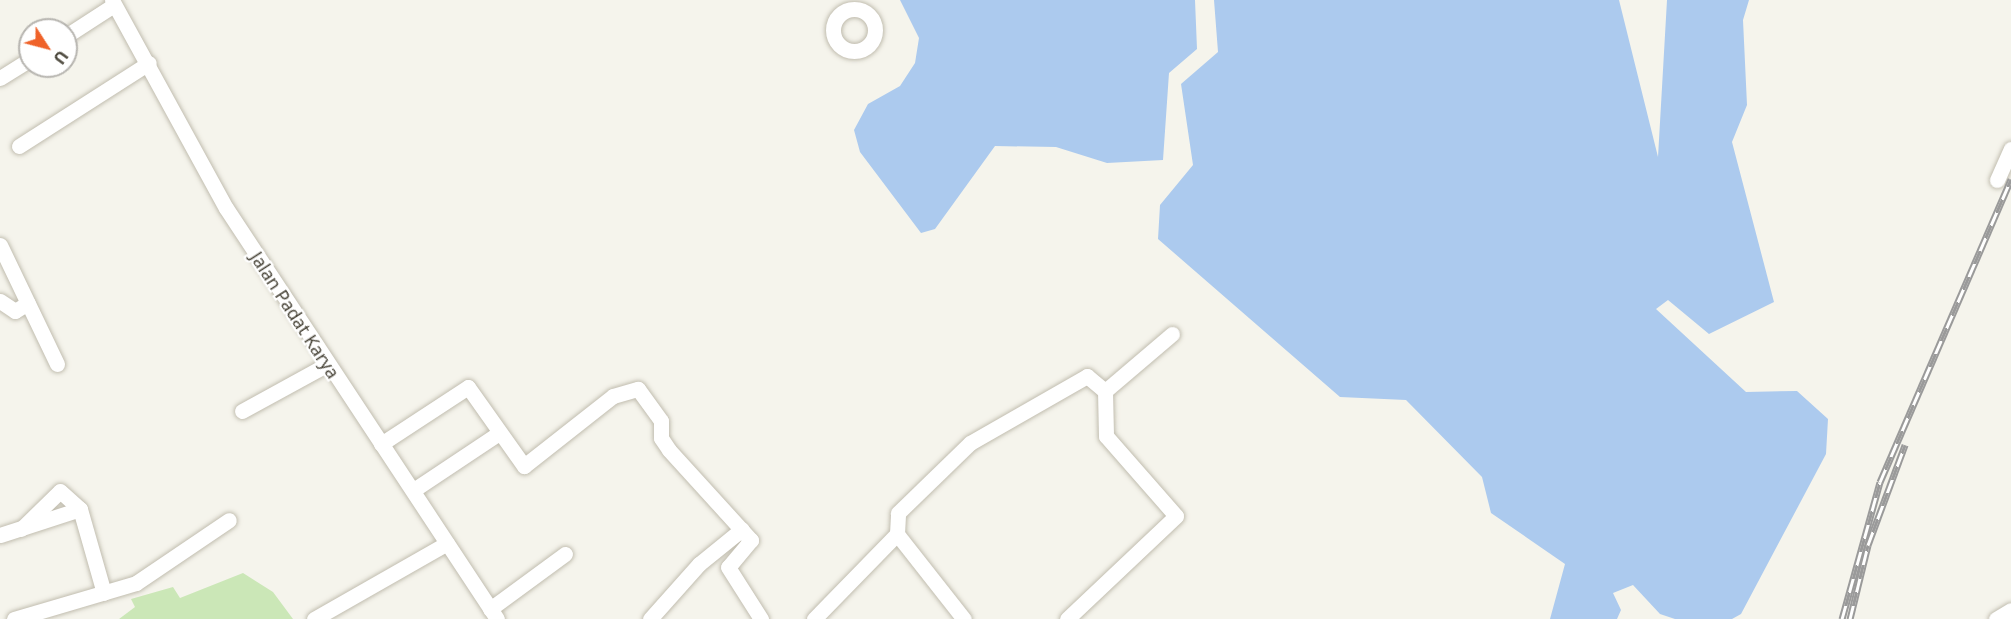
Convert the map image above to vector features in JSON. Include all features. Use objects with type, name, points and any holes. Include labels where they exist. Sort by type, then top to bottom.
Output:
[{"type":"street","points":[[78,28],[113,3]]},
{"type":"street","name":"Jalan Padat Karya","points":[[113,3],[149,63],[214,187],[326,365],[415,489],[494,614]]},
{"type":"street","points":[[19,146],[149,63]]},
{"type":"street","points":[[0,78],[18,67]]},
{"type":"street","points":[[1997,180],[2011,149]]},
{"type":"street","points":[[0,245],[57,364]]},
{"type":"street","points":[[0,301],[15,311],[28,303]]},
{"type":"street","points":[[1105,391],[1172,334]]},
{"type":"street","points":[[242,411],[326,365]]},
{"type":"street","points":[[964,619],[897,534],[898,513],[970,443],[1081,376],[1105,391]]},
{"type":"street","points":[[381,444],[468,387],[524,466],[613,396],[638,389],[661,421],[661,438],[669,450],[751,540],[728,567],[762,619]]},
{"type":"street","points":[[1067,619],[1176,516],[1106,436],[1105,391]]},
{"type":"street","points":[[415,489],[499,433]]},
{"type":"street","points":[[21,528],[60,491],[80,509],[104,593]]},
{"type":"street","points":[[0,535],[80,509]]},
{"type":"street","points":[[14,619],[136,583],[229,520]]},
{"type":"street","points":[[656,617],[699,564],[742,529]]},
{"type":"street","points":[[814,619],[897,534]]},
{"type":"street","points":[[314,619],[447,543]]},
{"type":"street","points":[[494,614],[565,554]]},
{"type":"street","points":[[1996,619],[2011,610]]},
{"type":"green space","points":[[243,573],[273,592],[293,619],[119,619],[135,607],[131,599],[173,587],[180,598]]},
{"type":"water","points":[[900,0],[1195,0],[1197,49],[1169,73],[1163,160],[1107,163],[1056,147],[995,146],[935,229],[921,233],[860,152],[854,130],[868,104],[900,86],[915,63],[919,38]]},
{"type":"water","points":[[1214,0],[1619,0],[1658,157],[1667,0],[1749,0],[1743,20],[1747,105],[1732,142],[1774,302],[1709,334],[1668,300],[1656,309],[1746,392],[1797,391],[1828,419],[1826,454],[1741,614],[1732,619],[1675,619],[1660,614],[1633,585],[1613,593],[1621,610],[1617,619],[1550,619],[1565,564],[1491,513],[1482,477],[1406,400],[1340,397],[1158,239],[1160,205],[1193,165],[1181,84],[1218,52]]},
{"type":"railway","points":[[1842,619],[1880,482],[2011,179]]},
{"type":"railway","points":[[1850,619],[1868,545],[1905,445]]}]
